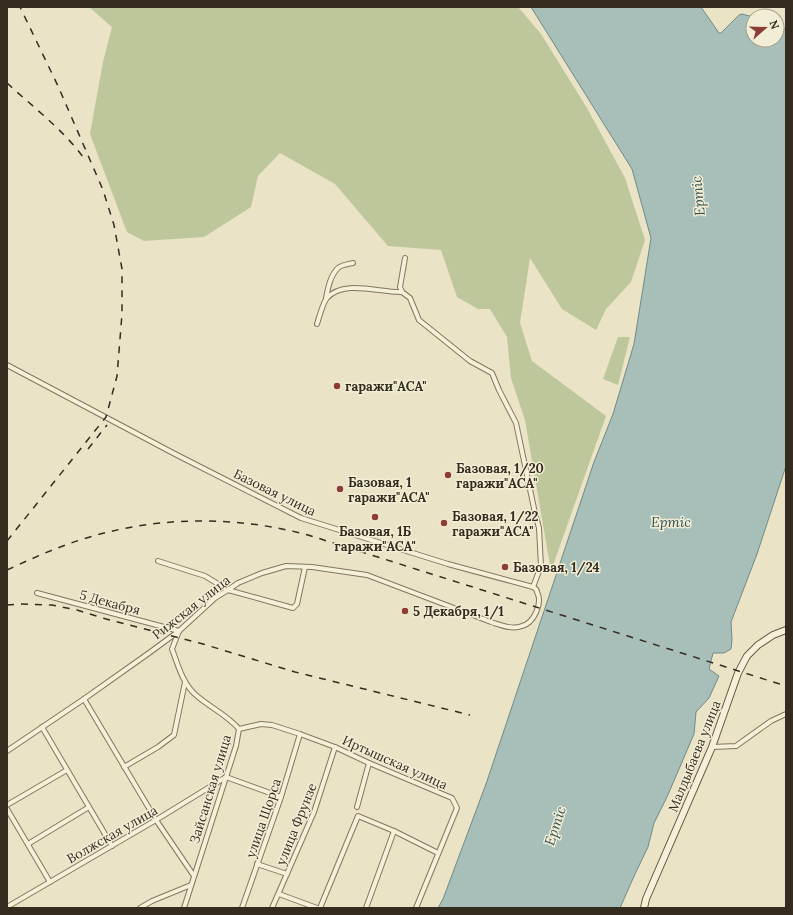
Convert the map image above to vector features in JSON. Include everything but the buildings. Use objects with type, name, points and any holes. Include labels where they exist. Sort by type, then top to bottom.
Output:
[{"type":"main road","name":"Малдыбаева улица","points":[[644,908],[646,899],[712,747],[738,673],[747,656],[758,645],[773,635],[786,630]]},
{"type":"street","points":[[405,258],[400,287],[402,292],[410,298],[419,320],[470,361],[492,373],[498,390],[516,423],[539,528],[541,566],[533,587]]},
{"type":"street","points":[[317,324],[332,276],[338,268],[353,263]]},
{"type":"street","points":[[326,298],[345,288],[359,288],[395,293],[402,292]]},
{"type":"street","name":"Базовая улица","points":[[7,365],[175,454],[301,518],[448,564],[533,587]]},
{"type":"street","points":[[158,561],[205,576],[228,590],[293,608],[297,604],[305,567]]},
{"type":"street","name":"Рижская улица","points":[[7,751],[149,653],[179,630],[215,598],[238,583],[262,572],[286,566],[367,575],[506,627],[523,626],[534,616],[537,611],[539,597],[537,591],[533,587]]},
{"type":"street","name":"5 Декабря","points":[[37,593],[179,630]]},
{"type":"street","name":"Зайсанская улица","points":[[179,630],[172,649],[185,682],[196,695],[232,721],[239,729],[236,746],[184,908]]},
{"type":"street","points":[[124,767],[158,747],[174,735],[185,682]]},
{"type":"street","points":[[84,699],[156,820],[194,876]]},
{"type":"street","points":[[712,747],[736,746],[771,721],[786,714]]},
{"type":"street","name":"Иртышская улица","points":[[239,729],[261,724],[272,725],[300,734],[335,747],[369,764],[452,798],[457,808],[416,908]]},
{"type":"street","points":[[42,727],[112,846]]},
{"type":"street","name":"улица Щорса","points":[[242,908],[281,797],[300,734]]},
{"type":"street","name":"улица Фрунзе","points":[[272,908],[314,812],[335,747]]},
{"type":"street","points":[[357,807],[369,764]]},
{"type":"street","points":[[7,805],[67,770]]},
{"type":"street","points":[[226,777],[281,797]]},
{"type":"street","name":"Волжская улица","points":[[7,907],[156,820],[226,777]]},
{"type":"street","points":[[28,844],[89,807]]},
{"type":"street","points":[[7,809],[50,882]]},
{"type":"street","points":[[279,894],[318,908],[358,816],[394,831],[438,853]]},
{"type":"street","points":[[366,908],[394,831]]},
{"type":"street","points":[[257,864],[287,874]]},
{"type":"street","points":[[140,908],[191,885]]},
{"type":"green space","points":[[89,7],[518,7],[541,34],[587,108],[625,178],[645,240],[631,282],[606,309],[596,330],[562,309],[530,258],[520,323],[532,361],[606,416],[551,571],[525,420],[511,378],[507,337],[490,309],[478,309],[457,297],[441,250],[388,246],[335,184],[280,153],[258,176],[251,207],[204,237],[144,241],[127,232],[90,134],[103,62],[112,27]]},
{"type":"green space","points":[[618,337],[630,337],[618,385],[603,379]]},
{"type":"water","name":"Ертіс","points":[[531,7],[701,7],[719,33],[721,33],[739,15],[742,14],[745,15],[745,48],[785,48],[786,29],[786,466],[757,554],[731,622],[731,649],[724,653],[713,653],[709,669],[719,676],[709,698],[696,712],[694,734],[654,823],[648,847],[620,908],[438,908],[443,899],[486,784],[594,462],[613,414],[634,344],[651,238],[632,169]]},
{"type":"railway","points":[[7,541],[106,417],[117,376],[122,314],[122,269],[114,225],[103,190],[58,86],[20,7]]},
{"type":"railway","points":[[7,83],[49,120],[69,140],[86,161]]},
{"type":"railway","points":[[88,449],[107,425]]},
{"type":"railway","points":[[7,570],[71,543],[108,532],[136,526],[194,521],[222,521],[280,528],[308,535],[786,686]]},
{"type":"railway","points":[[7,605],[52,605],[77,610],[203,644],[295,672],[470,715]]},
{"type":"place","name":"гаражи\"ACА\"","points":[[337,386]]},
{"type":"place","name":"Базовая, 1/20 гаражи\"ACА\"","points":[[448,475]]},
{"type":"place","name":"Базовая, 1 гаражи\"ACА\"","points":[[340,489]]},
{"type":"place","name":"Базовая, 1Б гаражи\"ACА\"","points":[[375,517]]},
{"type":"place","name":"Базовая, 1/22 гаражи\"ACА\"","points":[[444,523]]},
{"type":"place","name":"Базовая, 1/24","points":[[505,567]]},
{"type":"place","name":"5 Декабря, 1/1","points":[[405,611]]}]
